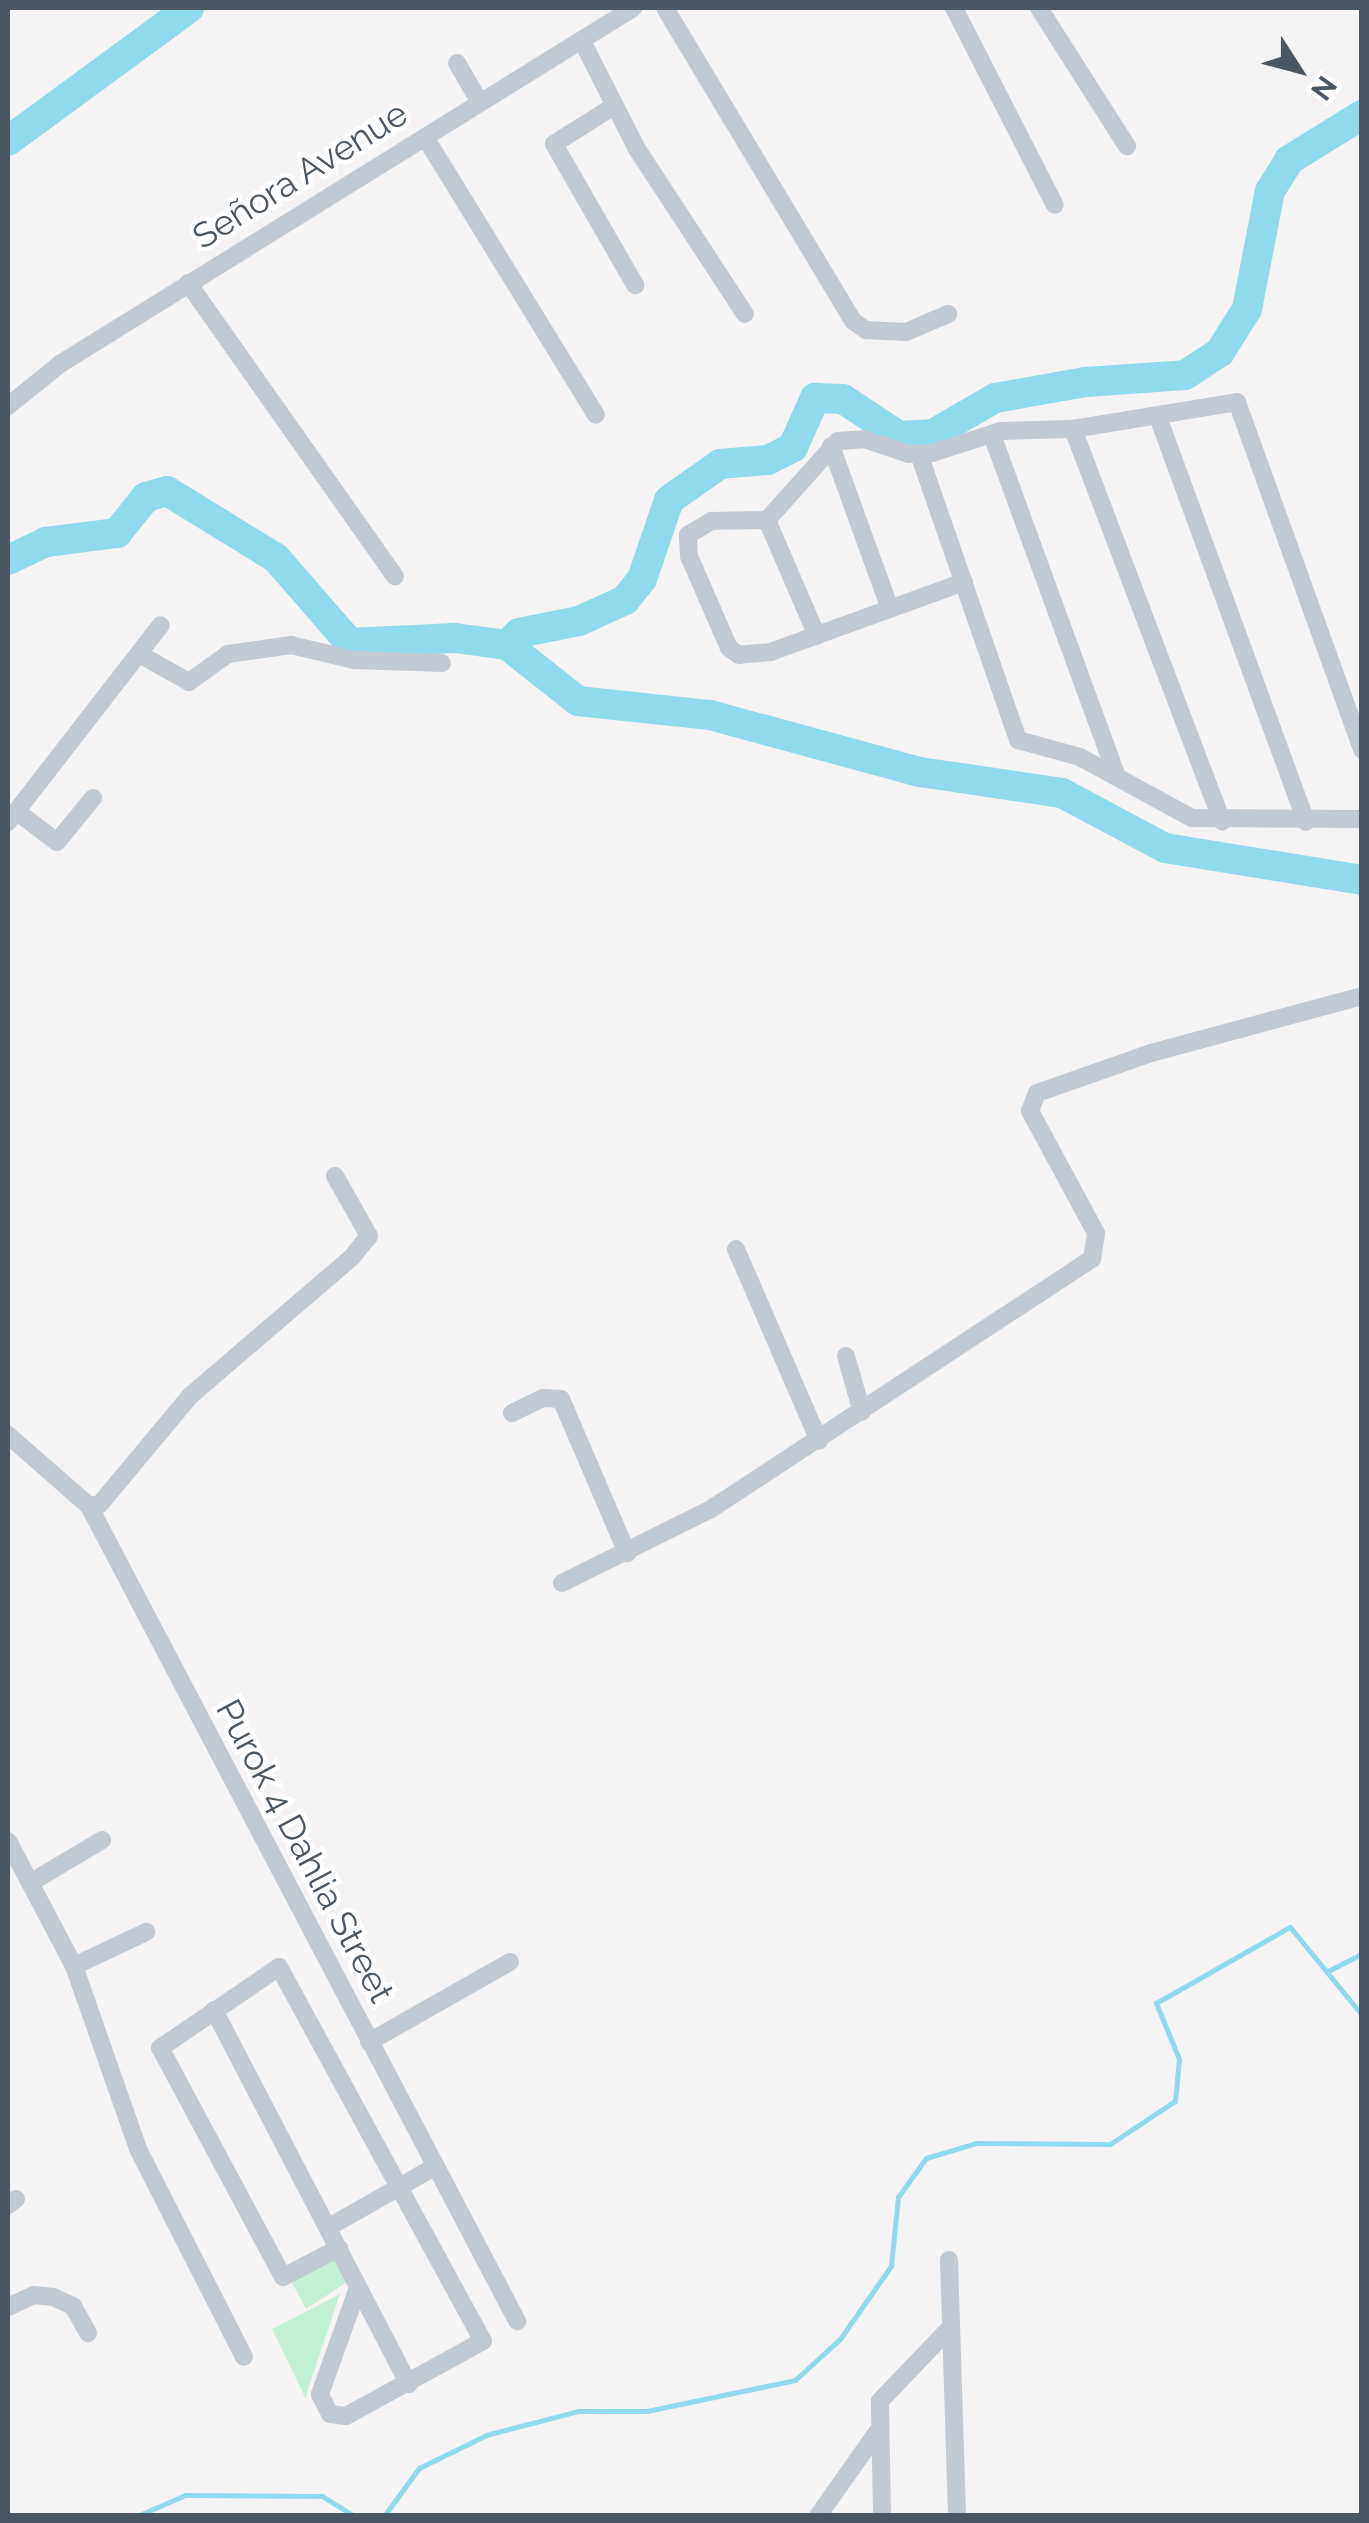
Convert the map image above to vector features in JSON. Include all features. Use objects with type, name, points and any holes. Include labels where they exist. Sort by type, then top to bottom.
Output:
[{"type":"street","name":"Señora Avenue","points":[[8,406],[60,364],[632,8]]},
{"type":"street","points":[[665,8],[853,321],[866,330],[906,332],[948,314]]},
{"type":"street","points":[[954,8],[1055,206]]},
{"type":"street","points":[[1039,8],[1127,146]]},
{"type":"street","points":[[582,41],[614,106],[691,238],[745,314]]},
{"type":"street","points":[[458,63],[480,101]]},
{"type":"street","points":[[614,106],[554,144],[635,285]]},
{"type":"street","points":[[424,138],[596,416]]},
{"type":"street","points":[[188,283],[395,576]]},
{"type":"street","points":[[964,582],[771,652],[738,655],[729,648],[689,556],[694,527],[767,520],[832,446],[864,439],[920,454],[992,434],[1158,417],[1216,402],[1237,402],[1244,411],[1362,750]]},
{"type":"street","points":[[1158,417],[1306,822]]},
{"type":"street","points":[[1073,428],[1222,822]]},
{"type":"street","points":[[992,434],[1116,774]]},
{"type":"street","points":[[832,446],[890,609]]},
{"type":"street","points":[[920,454],[1018,740],[1116,774],[1192,818],[1222,822],[1362,819]]},
{"type":"street","points":[[767,520],[817,636]]},
{"type":"street","points":[[93,798],[57,842],[12,816],[161,625]]},
{"type":"street","points":[[141,655],[189,682],[228,654],[291,645],[354,660],[442,663]]},
{"type":"street","points":[[562,1583],[627,1553],[820,1441],[1092,1259],[1096,1233],[1030,1111],[1036,1094],[1151,1053],[1362,996]]},
{"type":"street","points":[[89,1506],[100,1504],[190,1396],[368,1236],[334,1176]]},
{"type":"street","points":[[736,1250],[820,1441]]},
{"type":"street","points":[[846,1356],[862,1412]]},
{"type":"street","points":[[512,1413],[544,1398],[561,1399],[627,1553]]},
{"type":"street","name":"Purok 4 Dahlia Street","points":[[10,1444],[89,1506],[517,2320]]},
{"type":"street","points":[[30,1883],[102,1840]]},
{"type":"street","points":[[8,1841],[74,1966],[138,2149],[244,2357]]},
{"type":"street","points":[[74,1966],[146,1932]]},
{"type":"street","points":[[368,2042],[510,1962]]},
{"type":"street","points":[[339,2248],[284,2277],[160,2048],[279,1967],[482,2341],[346,2416],[325,2408],[320,2394],[358,2288]]},
{"type":"street","points":[[214,2010],[408,2384]]},
{"type":"street","points":[[329,2227],[436,2166]]},
{"type":"street","points":[[949,2260],[957,2516]]},
{"type":"street","points":[[8,2307],[34,2295],[53,2297],[73,2306],[88,2333]]},
{"type":"street","points":[[882,2516],[880,2401],[950,2328]]},
{"type":"street","points":[[818,2516],[878,2431]]},
{"type":"green space","points":[[335,2254],[347,2282],[306,2309],[289,2277]]},
{"type":"green space","points":[[340,2294],[308,2389],[306,2399],[272,2329]]},
{"type":"waterway","points":[[8,141],[189,8]]},
{"type":"waterway","points":[[8,560],[46,542],[117,533],[146,497],[167,491],[276,558],[350,643],[455,638],[507,645],[519,633],[579,621],[625,600],[642,579],[669,500],[720,464],[768,460],[793,447],[815,398],[843,399],[899,436],[933,434],[995,398],[1086,382],[1185,375],[1220,352],[1247,309],[1270,191],[1289,160],[1362,115]]},
{"type":"waterway","points":[[507,645],[578,701],[710,715],[920,772],[1062,793],[1165,848],[1362,880]]},
{"type":"waterway","points":[[384,2516],[419,2468],[486,2435],[578,2411],[647,2411],[795,2380],[840,2339],[891,2266],[898,2197],[926,2158],[976,2143],[1110,2144],[1175,2101],[1179,2059],[1156,2003],[1290,1927],[1362,2015]]},
{"type":"waterway","points":[[1328,1971],[1362,1954]]},
{"type":"waterway","points":[[137,2516],[185,2495],[322,2496],[354,2516]]}]
